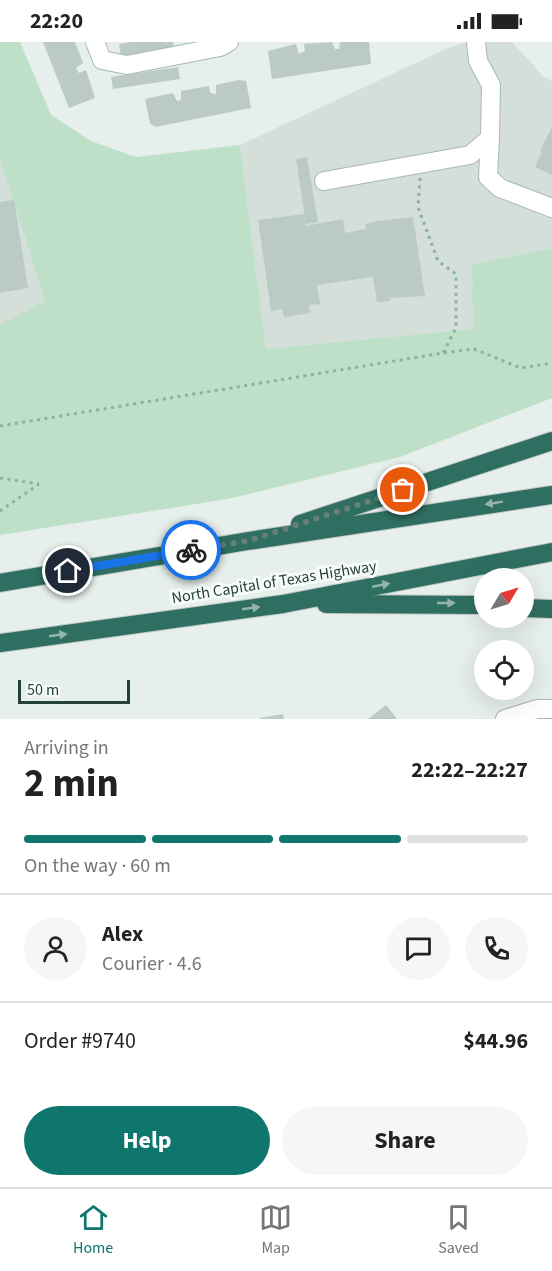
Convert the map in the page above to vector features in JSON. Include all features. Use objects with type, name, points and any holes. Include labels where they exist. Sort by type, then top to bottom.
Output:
[{"type":"highway","points":[[248,541],[552,441]]},
{"type":"highway","points":[[0,583],[248,541],[552,495]]},
{"type":"highway","name":"North Capital of Texas Highway","points":[[0,643],[283,604],[552,552]]},
{"type":"highway","points":[[283,604],[474,605]]},
{"type":"highway","points":[[534,608],[552,609]]},
{"type":"street","points":[[95,42],[102,60],[127,65],[220,47],[229,42]]},
{"type":"street","points":[[476,42],[478,61],[491,85],[488,177],[500,188],[552,208]]},
{"type":"street","points":[[324,181],[470,155],[490,138]]},
{"type":"street","points":[[505,719],[537,709],[552,709]]},
{"type":"path","points":[[422,164],[418,207],[438,261],[456,274],[456,328],[443,352]]},
{"type":"path","points":[[0,426],[443,352],[474,349],[521,368],[552,363]]},
{"type":"path","points":[[0,478],[39,484],[0,511]]},
{"type":"shaded area","points":[[468,42],[512,42],[544,77],[552,81],[552,248],[472,264],[474,329],[266,349],[240,145],[448,48]]},
{"type":"shaded area","points":[[0,159],[45,301],[0,324]]},
{"type":"green space","points":[[0,42],[20,42],[51,115],[91,141],[136,157],[240,145],[266,349],[473,329],[472,264],[552,248],[552,398],[400,457],[228,499],[0,535],[0,324],[45,301],[0,159]]},
{"type":"building","points":[[43,42],[75,42],[83,63],[76,68],[79,73],[86,70],[95,98],[69,108]]},
{"type":"building","points":[[173,42],[174,48],[121,56],[119,44]]},
{"type":"building","points":[[332,42],[335,49],[339,49],[340,42],[369,42],[371,64],[272,79],[268,51],[296,44],[299,54],[305,51],[304,44]]},
{"type":"building","points":[[178,67],[180,79],[113,89],[111,77]]},
{"type":"building","points":[[239,80],[246,81],[251,108],[155,127],[150,123],[145,99],[173,93],[177,101],[181,100],[181,91],[209,86],[210,93],[216,94],[216,85]]},
{"type":"building","points":[[552,127],[552,175],[535,167]]},
{"type":"building","points":[[307,157],[318,222],[306,224],[296,159]]},
{"type":"building","points":[[14,200],[28,288],[0,293],[0,202]]},
{"type":"building","points":[[304,214],[306,226],[343,219],[345,233],[366,229],[365,224],[377,221],[413,217],[425,296],[390,298],[390,301],[377,302],[373,277],[317,285],[320,304],[309,305],[310,313],[284,317],[282,309],[271,311],[258,220]]},
{"type":"building","points":[[386,705],[397,719],[368,719]]},
{"type":"building","points":[[283,714],[284,719],[260,719],[260,718]]},
{"type":"way so far","points":[[191,550],[248,541],[403,490]]},
{"type":"route","points":[[68,571],[191,550]]}]
